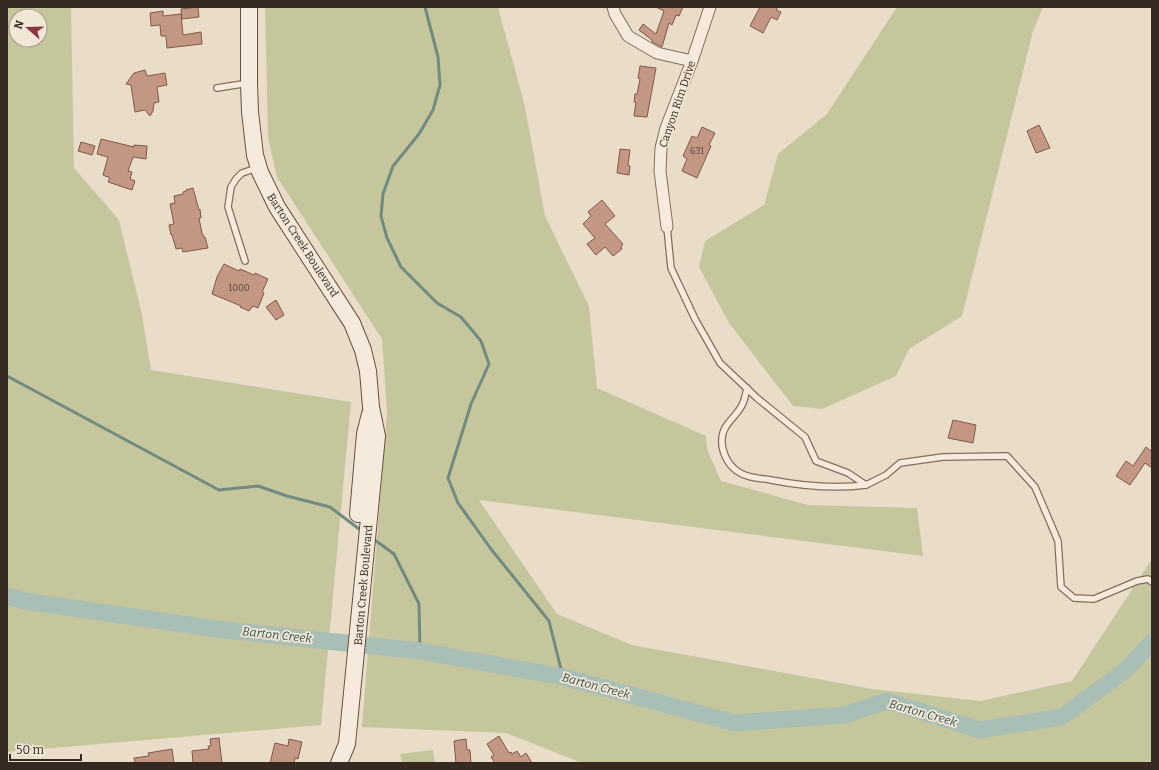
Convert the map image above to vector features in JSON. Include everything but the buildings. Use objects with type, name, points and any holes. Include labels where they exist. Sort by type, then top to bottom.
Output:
[{"type":"street","name":"Barton Creek Boulevard","points":[[249,7],[249,83],[255,155],[267,189],[352,324],[363,350],[368,371],[371,407],[371,435],[343,743],[339,762]]},
{"type":"street","points":[[613,7],[615,14],[628,36],[657,53],[692,61]]},
{"type":"street","name":"Canyon Rim Drive","points":[[667,227],[660,172],[661,148],[666,128],[692,61],[710,7]]},
{"type":"lane","points":[[217,88],[249,83]]},
{"type":"lane","points":[[245,261],[228,207],[231,187],[236,178],[259,167]]},
{"type":"lane","points":[[667,227],[671,268],[695,320],[720,363],[805,437],[816,461],[848,473],[866,485]]},
{"type":"lane","points":[[747,388],[743,403],[724,429],[721,438],[722,447],[727,461],[735,470],[748,476],[795,484],[849,487],[866,485],[886,475],[900,463],[943,457],[1007,456],[1035,487],[1058,540],[1061,587],[1074,598],[1094,599],[1137,581],[1148,579],[1152,582]]},
{"type":"green space","points":[[7,7],[71,7],[74,168],[119,220],[142,315],[151,370],[351,402],[321,725],[7,752]]},
{"type":"green space","points":[[265,7],[498,7],[525,107],[545,216],[589,306],[597,388],[706,436],[707,449],[721,481],[808,505],[917,508],[923,556],[479,500],[557,614],[632,645],[872,689],[980,701],[1072,681],[1152,559],[1152,763],[582,763],[506,733],[362,727],[387,413],[382,339],[277,177],[268,137]]},
{"type":"green space","points":[[897,7],[1043,7],[1033,31],[962,316],[909,349],[896,376],[822,409],[793,406],[729,323],[699,267],[705,241],[764,205],[778,154],[827,114]]},
{"type":"green space","points":[[433,750],[435,763],[402,763],[400,754]]},
{"type":"waterway","points":[[425,7],[438,57],[440,85],[433,110],[419,134],[393,166],[383,194],[381,216],[387,238],[401,267],[437,303],[461,317],[481,341],[489,364],[471,404],[448,478],[458,503],[491,549],[549,621],[563,677]]},
{"type":"waterway","points":[[7,376],[219,490],[258,486],[287,496],[330,507],[363,532]]},
{"type":"waterway","points":[[372,538],[394,554],[419,604],[420,651]]},
{"type":"waterway","name":"Barton Creek","points":[[7,596],[25,601],[216,629],[420,651],[563,677],[735,723],[845,715],[887,701],[980,730],[1062,717],[1127,669],[1152,642]]}]
